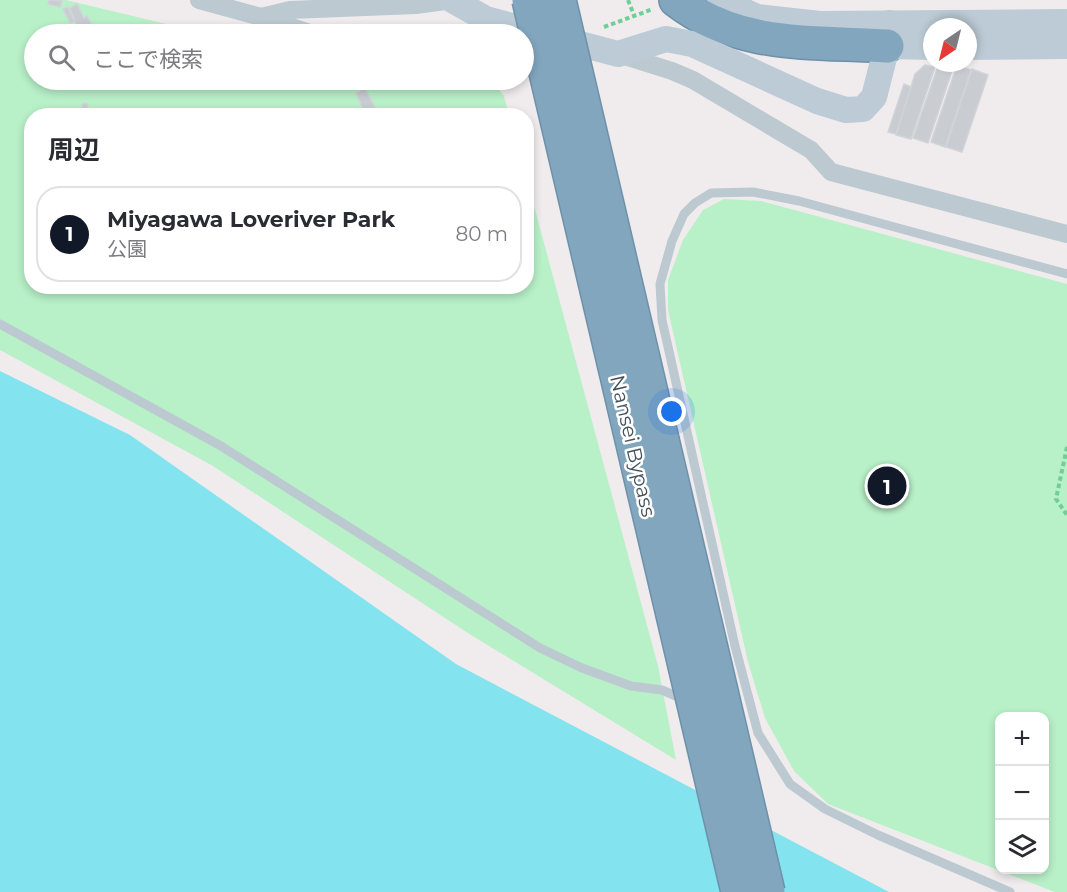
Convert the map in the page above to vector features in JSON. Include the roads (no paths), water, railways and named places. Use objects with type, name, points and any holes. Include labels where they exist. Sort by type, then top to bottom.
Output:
[{"type":"highway","name":"Nansei Bypass","points":[[529,0],[738,892]]},
{"type":"highway","name":"Nansei Bypass","points":[[559,0],[768,892]]},
{"type":"highway","points":[[676,0],[710,21],[758,38],[790,42],[888,35]]},
{"type":"main road","points":[[452,0],[486,19],[505,24]]},
{"type":"main road","points":[[720,0],[757,17],[888,35],[923,45]]},
{"type":"main road","points":[[888,35],[1067,22]]},
{"type":"main road","points":[[534,32],[618,54],[666,39],[692,44],[817,101],[846,110],[863,109],[874,97],[888,35]]},
{"type":"main road","points":[[977,47],[1067,46]]},
{"type":"street","points":[[199,0],[282,24]]},
{"type":"street","points":[[261,17],[290,10],[416,5],[452,0]]},
{"type":"street","points":[[618,54],[693,80],[811,150],[831,171],[1067,234]]},
{"type":"lane","points":[[1010,892],[878,835],[825,809],[790,784],[758,733],[735,646],[662,320],[660,284],[672,241],[684,214],[695,203],[711,193],[753,192],[799,201],[1067,274]]},
{"type":"lane","points":[[0,324],[221,446],[540,648],[582,668],[631,686],[662,690],[705,709]]},
{"type":"lane","points":[[716,714],[737,724]]},
{"type":"lane","points":[[748,728],[758,733]]},
{"type":"water","points":[[0,371],[130,435],[456,664],[889,892],[0,892]]},
{"type":"place","name":"Miyagawa Loveriver Park","points":[[887,486]]}]
